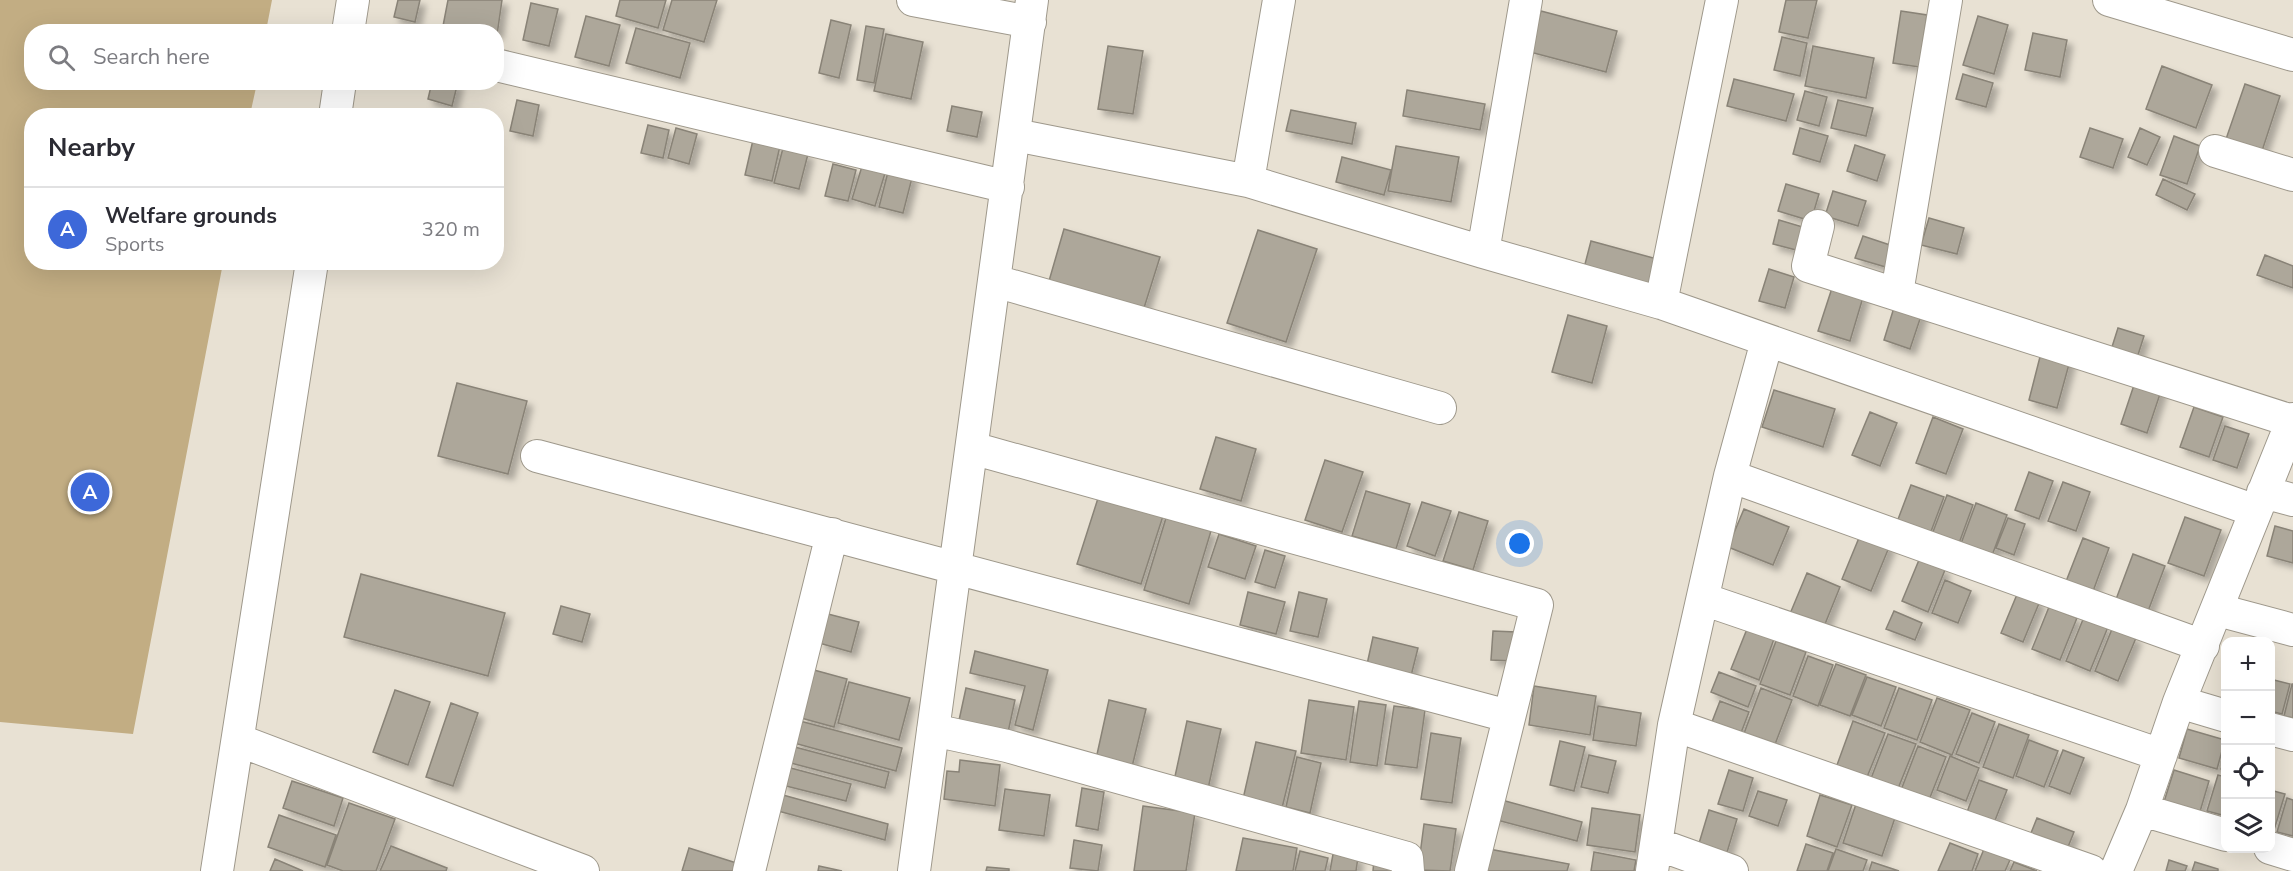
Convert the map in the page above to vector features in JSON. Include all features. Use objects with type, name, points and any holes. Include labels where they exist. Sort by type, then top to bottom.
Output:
[{"type":"street","points":[[913,0],[1031,11],[914,871]]},
{"type":"street","points":[[1248,181],[1279,0]]},
{"type":"street","points":[[1483,252],[1526,0]]},
{"type":"street","points":[[1661,303],[1722,0]]},
{"type":"street","points":[[1897,293],[1946,0]]},
{"type":"street","points":[[2109,0],[2177,10],[2293,55]]},
{"type":"street","points":[[504,67],[1008,187]]},
{"type":"street","points":[[336,108],[339,90]]},
{"type":"street","points":[[1015,135],[1248,181],[1661,303],[1767,341],[2260,501],[2293,500]]},
{"type":"street","points":[[2215,151],[2293,175]]},
{"type":"street","points":[[1818,226],[1808,266],[2293,420],[2179,702],[2142,810],[2116,871]]},
{"type":"street","points":[[217,871],[311,270]]},
{"type":"street","points":[[995,281],[1440,408]]},
{"type":"street","points":[[1732,871],[1654,858],[1674,725],[1730,476],[1767,341]]},
{"type":"street","points":[[972,448],[1537,605],[1471,871]]},
{"type":"street","points":[[537,456],[1508,716]]},
{"type":"street","points":[[1730,476],[2203,646]]},
{"type":"street","points":[[749,871],[832,534]]},
{"type":"street","points":[[1703,599],[2161,755]]},
{"type":"street","points":[[2217,610],[2293,630]]},
{"type":"street","points":[[2179,702],[2221,715]]},
{"type":"street","points":[[1674,725],[2091,871]]},
{"type":"street","points":[[933,730],[1008,746],[1407,858],[1408,871]]},
{"type":"street","points":[[2275,730],[2293,735]]},
{"type":"street","points":[[238,741],[583,871]]},
{"type":"street","points":[[2142,810],[2221,834]]},
{"type":"street","points":[[2275,849],[2293,855]]},
{"type":"shaded area","points":[[0,0],[272,0],[267,24],[24,24],[24,90],[255,90],[252,108],[24,108],[24,270],[222,270],[133,734],[0,722]]},
{"type":"building","points":[[398,0],[420,0],[415,22],[394,17]]},
{"type":"building","points":[[448,0],[502,0],[499,24],[443,24]]},
{"type":"building","points":[[620,0],[666,0],[658,28],[616,16]]},
{"type":"building","points":[[672,0],[717,0],[704,42],[663,30]]},
{"type":"building","points":[[1786,0],[1817,0],[1808,38],[1779,32]]},
{"type":"building","points":[[531,3],[558,9],[549,46],[523,40]]},
{"type":"building","points":[[1541,11],[1617,31],[1606,72],[1530,52]]},
{"type":"building","points":[[1901,11],[1927,15],[1919,67],[1893,63]]},
{"type":"building","points":[[586,16],[620,25],[609,66],[575,57]]},
{"type":"building","points":[[1978,16],[2008,25],[1994,74],[1963,65]]},
{"type":"building","points":[[831,20],[851,25],[839,78],[819,73]]},
{"type":"building","points":[[866,26],[884,29],[874,83],[857,80]]},
{"type":"building","points":[[636,28],[690,43],[680,78],[626,63]]},
{"type":"building","points":[[2033,33],[2067,40],[2060,77],[2025,70]]},
{"type":"building","points":[[886,34],[923,42],[911,99],[874,91]]},
{"type":"building","points":[[1782,37],[1807,43],[1800,76],[1774,70]]},
{"type":"building","points":[[1108,46],[1143,51],[1133,114],[1098,109]]},
{"type":"building","points":[[1813,46],[1874,58],[1866,98],[1805,86]]},
{"type":"building","points":[[2162,66],[2212,85],[2196,128],[2146,109]]},
{"type":"building","points":[[1963,74],[1993,83],[1986,107],[1956,99]]},
{"type":"building","points":[[1734,79],[1794,94],[1786,121],[1727,106]]},
{"type":"building","points":[[2245,84],[2280,96],[2261,154],[2225,142]]},
{"type":"building","points":[[430,90],[456,90],[452,106],[428,99]]},
{"type":"building","points":[[1407,90],[1485,104],[1480,130],[1403,116]]},
{"type":"building","points":[[1805,91],[1827,97],[1819,126],[1797,120]]},
{"type":"building","points":[[517,100],[539,105],[533,136],[510,131]]},
{"type":"building","points":[[1838,100],[1873,108],[1866,136],[1831,128]]},
{"type":"building","points":[[952,106],[982,112],[977,137],[947,131]]},
{"type":"building","points":[[1291,110],[1356,123],[1352,144],[1286,131]]},
{"type":"building","points":[[648,125],[669,130],[663,158],[641,153]]},
{"type":"building","points":[[676,128],[697,134],[689,164],[668,158]]},
{"type":"building","points":[[1800,128],[1828,136],[1820,162],[1793,154]]},
{"type":"building","points":[[2090,128],[2123,139],[2113,168],[2080,157]]},
{"type":"building","points":[[2140,128],[2160,137],[2147,165],[2128,157]]},
{"type":"building","points":[[2174,136],[2200,146],[2187,184],[2160,175]]},
{"type":"building","points":[[753,140],[780,146],[772,181],[745,175]]},
{"type":"building","points":[[1855,145],[1885,155],[1877,181],[1847,171]]},
{"type":"building","points":[[1396,146],[1459,157],[1451,202],[1388,191]]},
{"type":"building","points":[[783,148],[808,154],[799,189],[774,183]]},
{"type":"building","points":[[1342,157],[1391,170],[1384,195],[1336,182]]},
{"type":"building","points":[[863,163],[886,170],[875,206],[852,199]]},
{"type":"building","points":[[833,164],[856,170],[848,201],[825,196]]},
{"type":"building","points":[[889,168],[913,174],[903,213],[879,207]]},
{"type":"building","points":[[2163,179],[2195,194],[2187,210],[2156,195]]},
{"type":"building","points":[[1786,184],[1819,194],[1811,221],[1778,211]]},
{"type":"building","points":[[1833,191],[1866,201],[1858,226],[1825,216]]},
{"type":"building","points":[[1929,218],[1964,228],[1957,254],[1921,245]]},
{"type":"building","points":[[1779,220],[1806,228],[1800,251],[1773,244]]},
{"type":"building","points":[[1064,229],[1160,257],[1144,308],[1049,281]]},
{"type":"building","points":[[1258,230],[1317,249],[1286,342],[1227,323]]},
{"type":"building","points":[[1863,236],[1896,247],[1889,268],[1855,258]]},
{"type":"building","points":[[1591,241],[1657,259],[1649,286],[1584,268]]},
{"type":"building","points":[[2265,255],[2293,266],[2293,288],[2257,275]]},
{"type":"building","points":[[1769,269],[1794,277],[1785,308],[1759,301]]},
{"type":"building","points":[[1833,285],[1864,294],[1850,341],[1818,331]]},
{"type":"building","points":[[1896,301],[1923,310],[1910,349],[1884,340]]},
{"type":"building","points":[[1568,315],[1607,326],[1592,383],[1552,372]]},
{"type":"building","points":[[2118,328],[2144,336],[2137,358],[2111,350]]},
{"type":"building","points":[[2042,349],[2071,357],[2057,408],[2029,400]]},
{"type":"building","points":[[2136,379],[2162,388],[2147,433],[2121,424]]},
{"type":"building","points":[[457,383],[527,401],[508,474],[438,456]]},
{"type":"building","points":[[1774,390],[1835,409],[1823,447],[1762,427]]},
{"type":"building","points":[[2194,407],[2223,417],[2209,457],[2180,447]]},
{"type":"building","points":[[1870,412],[1897,423],[1880,466],[1852,455]]},
{"type":"building","points":[[1933,417],[1963,429],[1946,474],[1916,463]]},
{"type":"building","points":[[2225,426],[2249,434],[2237,468],[2213,460]]},
{"type":"building","points":[[1216,437],[1256,449],[1241,501],[1200,489]]},
{"type":"building","points":[[1325,460],[1363,472],[1342,532],[1305,520]]},
{"type":"building","points":[[2029,472],[2053,481],[2039,519],[2015,510]]},
{"type":"building","points":[[2063,482],[2090,492],[2076,531],[2048,521]]},
{"type":"building","points":[[1911,485],[1944,497],[1930,534],[1897,522]]},
{"type":"building","points":[[1366,491],[1410,504],[1396,549],[1352,536]]},
{"type":"building","points":[[1100,492],[1164,513],[1141,584],[1077,564]]},
{"type":"building","points":[[1947,495],[1973,505],[1958,546],[1931,537]]},
{"type":"building","points":[[1422,502],[1451,511],[1435,556],[1407,546]]},
{"type":"building","points":[[1976,503],[2007,515],[1990,561],[1959,549]]},
{"type":"building","points":[[1744,509],[1789,527],[1773,565],[1728,547]]},
{"type":"building","points":[[1459,512],[1488,521],[1473,570],[1443,561]]},
{"type":"building","points":[[2185,517],[2221,530],[2204,576],[2168,563]]},
{"type":"building","points":[[1166,518],[1211,531],[1189,604],[1144,590]]},
{"type":"building","points":[[2008,518],[2025,524],[2014,555],[1996,548]]},
{"type":"building","points":[[2275,526],[2293,531],[2293,563],[2267,556]]},
{"type":"building","points":[[1861,533],[1890,545],[1871,591],[1842,579]]},
{"type":"building","points":[[1219,534],[1256,546],[1245,579],[1208,567]]},
{"type":"building","points":[[2083,538],[2109,548],[2092,594],[2065,584]]},
{"type":"building","points":[[1265,550],[1285,556],[1275,588],[1255,582]]},
{"type":"building","points":[[2133,554],[2165,566],[2147,614],[2115,602]]},
{"type":"building","points":[[1919,560],[1945,570],[1928,612],[1902,601]]},
{"type":"building","points":[[1807,573],[1840,587],[1821,634],[1787,621]]},
{"type":"building","points":[[361,574],[505,613],[488,676],[344,637]]},
{"type":"building","points":[[1945,580],[1971,591],[1958,623],[1932,613]]},
{"type":"building","points":[[1248,592],[1285,602],[1276,634],[1240,625]]},
{"type":"building","points":[[1299,592],[1327,599],[1318,637],[1290,631]]},
{"type":"building","points":[[2018,592],[2040,601],[2023,642],[2001,633]]},
{"type":"building","points":[[561,606],[590,614],[582,642],[553,634]]},
{"type":"building","points":[[2049,607],[2077,618],[2060,660],[2032,649]]},
{"type":"building","points":[[1894,611],[1922,623],[1915,640],[1886,629]]},
{"type":"building","points":[[828,614],[859,622],[851,652],[819,643]]},
{"type":"building","points":[[2084,617],[2108,627],[2090,671],[2066,661]]},
{"type":"building","points":[[1747,629],[1774,639],[1759,680],[1731,669]]},
{"type":"building","points":[[2112,629],[2136,638],[2118,681],[2095,671]]},
{"type":"building","points":[[1493,631],[1516,632],[1514,661],[1491,660]]},
{"type":"building","points":[[1373,637],[1418,648],[1410,680],[1366,669]]},
{"type":"building","points":[[1776,641],[1806,652],[1790,695],[1760,684]]},
{"type":"building","points":[[975,651],[1048,670],[1033,730],[1015,725],[1025,686],[970,673]]},
{"type":"building","points":[[1808,656],[1833,665],[1818,706],[1793,696]]},
{"type":"building","points":[[1836,664],[1866,675],[1850,716],[1820,705]]},
{"type":"building","points":[[814,670],[847,679],[834,727],[801,718]]},
{"type":"building","points":[[1719,672],[1756,686],[1748,707],[1711,692]]},
{"type":"building","points":[[1867,677],[1896,687],[1881,726],[1852,715]]},
{"type":"building","points":[[2275,680],[2290,684],[2282,714],[2275,712]]},
{"type":"building","points":[[849,682],[910,698],[899,740],[838,723]]},
{"type":"building","points":[[2293,684],[2293,718],[2284,716]]},
{"type":"building","points":[[1534,686],[1596,696],[1590,735],[1529,725]]},
{"type":"building","points":[[966,688],[1015,700],[1007,737],[958,725]]},
{"type":"building","points":[[1761,688],[1792,700],[1774,747],[1743,736]]},
{"type":"building","points":[[1899,688],[1932,700],[1917,740],[1884,728]]},
{"type":"building","points":[[395,690],[430,702],[408,765],[373,752]]},
{"type":"building","points":[[1937,698],[1970,710],[1952,755],[1920,742]]},
{"type":"building","points":[[1109,700],[1146,709],[1132,767],[1096,759]]},
{"type":"building","points":[[1309,700],[1354,707],[1346,760],[1301,753]]},
{"type":"building","points":[[1359,701],[1386,705],[1377,766],[1350,762]]},
{"type":"building","points":[[1720,701],[1749,712],[1739,738],[1710,727]]},
{"type":"building","points":[[451,703],[478,713],[453,786],[426,777]]},
{"type":"building","points":[[1394,706],[1425,710],[1417,768],[1385,764]]},
{"type":"building","points":[[1598,706],[1641,713],[1636,746],[1593,740]]},
{"type":"building","points":[[1972,713],[1995,722],[1979,763],[1956,754]]},
{"type":"building","points":[[800,721],[902,748],[896,771],[794,743]]},
{"type":"building","points":[[1187,721],[1221,729],[1208,789],[1174,781]]},
{"type":"building","points":[[1853,721],[1885,733],[1867,777],[1837,765]]},
{"type":"building","points":[[1999,724],[2029,735],[2013,778],[1983,767]]},
{"type":"building","points":[[2187,729],[2221,739],[2221,754],[2217,769],[2179,758]]},
{"type":"building","points":[[1431,733],[1461,738],[1452,803],[1421,799]]},
{"type":"building","points":[[1888,734],[1916,744],[1897,791],[1870,781]]},
{"type":"building","points":[[2029,740],[2058,751],[2044,787],[2016,776]]},
{"type":"building","points":[[1560,741],[1585,747],[1574,791],[1550,785]]},
{"type":"building","points":[[1256,742],[1296,751],[1282,808],[1243,799]]},
{"type":"building","points":[[791,746],[889,772],[885,788],[787,762]]},
{"type":"building","points":[[1918,746],[1946,757],[1929,800],[1901,790]]},
{"type":"building","points":[[2063,750],[2084,758],[2070,794],[2049,786]]},
{"type":"building","points":[[1589,755],[1616,761],[1608,793],[1581,787]]},
{"type":"building","points":[[1950,756],[1979,768],[1966,801],[1937,790]]},
{"type":"building","points":[[1297,757],[1321,763],[1310,813],[1286,807]]},
{"type":"building","points":[[960,760],[1000,765],[995,806],[944,799],[947,771],[959,772]]},
{"type":"building","points":[[787,767],[851,784],[846,801],[782,785]]},
{"type":"building","points":[[1729,770],[1753,778],[1743,811],[1718,804]]},
{"type":"building","points":[[2174,770],[2209,781],[2199,815],[2163,805]]},
{"type":"building","points":[[2218,775],[2221,776],[2221,815],[2207,811]]},
{"type":"building","points":[[1979,780],[2007,790],[1994,823],[1967,812]]},
{"type":"building","points":[[292,781],[343,798],[334,826],[283,808]]},
{"type":"building","points":[[1082,788],[1104,792],[1098,830],[1076,826]]},
{"type":"building","points":[[1005,789],[1050,795],[1044,836],[999,830]]},
{"type":"building","points":[[1758,791],[1787,800],[1778,826],[1749,816]]},
{"type":"building","points":[[2275,791],[2285,794],[2275,827]]},
{"type":"building","points":[[783,795],[888,824],[885,840],[778,811]]},
{"type":"building","points":[[1820,795],[1852,805],[1837,847],[1807,836]]},
{"type":"building","points":[[2287,798],[2293,800],[2293,836],[2277,832]]},
{"type":"building","points":[[1498,799],[1582,822],[1577,841],[1493,819]]},
{"type":"building","points":[[1857,801],[1896,815],[1882,856],[1843,843]]},
{"type":"building","points":[[349,803],[395,819],[376,871],[343,871],[327,865]]},
{"type":"building","points":[[1143,806],[1195,813],[1186,871],[1134,871]]},
{"type":"building","points":[[1592,808],[1640,815],[1635,852],[1587,845]]},
{"type":"building","points":[[1709,810],[1737,819],[1725,859],[1697,850]]},
{"type":"building","points":[[279,815],[336,835],[325,867],[268,847]]},
{"type":"building","points":[[2037,818],[2074,832],[2066,852],[2029,838]]},
{"type":"building","points":[[1424,824],[1456,829],[1450,871],[1418,870]]},
{"type":"building","points":[[1243,838],[1297,848],[1293,871],[1236,871]]},
{"type":"building","points":[[1074,840],[1102,845],[1098,871],[1070,868]]},
{"type":"building","points":[[1950,843],[1978,854],[1972,871],[1938,871]]},
{"type":"building","points":[[1806,844],[1833,853],[1827,871],[1797,871]]},
{"type":"building","points":[[391,846],[447,868],[446,871],[380,871]]},
{"type":"building","points":[[689,848],[746,866],[745,871],[682,871]]},
{"type":"building","points":[[1489,849],[1569,864],[1567,871],[1485,871]]},
{"type":"building","points":[[1836,849],[1867,860],[1863,871],[1828,871]]},
{"type":"building","points":[[1984,849],[2010,860],[2005,871],[1975,871]]},
{"type":"building","points":[[1300,851],[1328,858],[1325,871],[1295,871]]},
{"type":"building","points":[[1594,852],[1636,860],[1634,871],[1591,871]]},
{"type":"building","points":[[1333,854],[1358,857],[1356,871],[1330,871]]},
{"type":"building","points":[[275,859],[303,871],[270,871]]},
{"type":"building","points":[[1374,859],[1394,862],[1393,871],[1373,871]]},
{"type":"building","points":[[2169,860],[2187,866],[2185,871],[2166,871]]},
{"type":"building","points":[[1872,862],[1899,871],[1869,871]]},
{"type":"building","points":[[2014,862],[2037,871],[2010,871]]},
{"type":"building","points":[[2195,862],[2218,869],[2218,871],[2192,871]]},
{"type":"building","points":[[819,866],[842,871],[818,871]]},
{"type":"building","points":[[987,867],[1009,869],[1009,871],[986,871]]},
{"type":"place","name":"Welfare grounds","points":[[90,492]]}]
